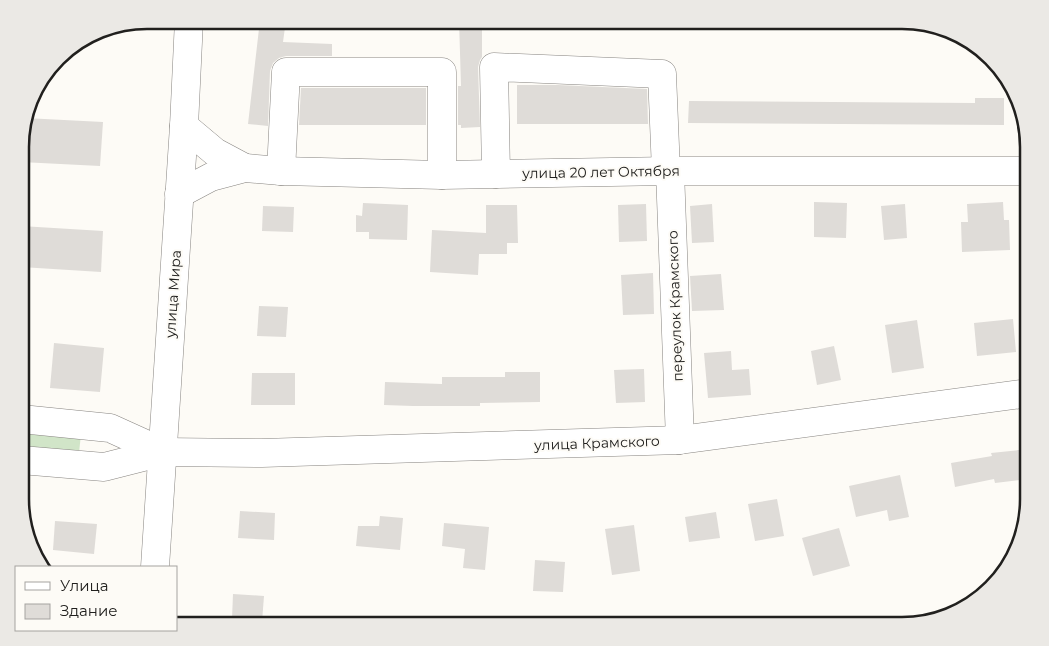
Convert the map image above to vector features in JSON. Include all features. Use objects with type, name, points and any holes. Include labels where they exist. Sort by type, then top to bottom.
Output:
[{"type":"street","name":"улица Мира","points":[[155,566],[189,29]]},
{"type":"street","name":"переулок Крамского","points":[[496,174],[494,67],[662,74],[680,440]]},
{"type":"street","points":[[281,171],[286,72],[442,72],[442,175]]},
{"type":"street","points":[[184,126],[215,152],[245,168]]},
{"type":"street","name":"улица 20 лет Октября","points":[[179,194],[211,178],[245,168],[281,171],[442,175],[668,171],[1020,171]]},
{"type":"street","name":"улица Крамского","points":[[29,461],[104,467],[163,452],[262,453],[680,440],[1020,394]]},
{"type":"street","name":"улица Крамского","points":[[29,420],[110,428],[163,452]]},
{"type":"green space","points":[[29,430],[81,434],[79,453],[29,449]]},
{"type":"building","points":[[259,29],[285,29],[283,42],[332,44],[332,56],[286,56],[279,58],[273,63],[270,71],[268,126],[248,124]]},
{"type":"building","points":[[459,29],[482,29],[482,57],[478,67],[480,127],[461,128],[461,125],[458,125],[458,86],[461,86]]},
{"type":"building","points":[[517,85],[647,89],[648,124],[517,124]]},
{"type":"building","points":[[301,88],[426,88],[426,125],[299,125]]},
{"type":"building","points":[[975,98],[1004,98],[1004,125],[688,123],[689,101],[975,103]]},
{"type":"building","points":[[33,118],[103,122],[100,166],[29,162],[30,131]]},
{"type":"building","points":[[814,202],[847,203],[846,238],[814,237]]},
{"type":"building","points":[[1003,202],[1004,220],[1009,220],[1010,250],[962,252],[961,222],[968,222],[967,204]]},
{"type":"building","points":[[363,203],[408,205],[407,240],[369,239],[369,232],[356,232],[356,215],[362,216]]},
{"type":"building","points":[[646,204],[647,241],[619,242],[618,205]]},
{"type":"building","points":[[712,204],[714,242],[692,243],[690,206]]},
{"type":"building","points":[[905,204],[907,238],[884,240],[881,206]]},
{"type":"building","points":[[486,205],[517,205],[518,243],[507,243],[507,254],[479,254],[478,275],[430,272],[432,230],[486,233]]},
{"type":"building","points":[[263,206],[294,207],[293,232],[262,231]]},
{"type":"building","points":[[29,226],[103,231],[101,272],[29,268]]},
{"type":"building","points":[[653,273],[654,314],[623,315],[621,275]]},
{"type":"building","points":[[721,274],[724,310],[692,311],[690,276]]},
{"type":"building","points":[[259,306],[288,307],[286,337],[257,336]]},
{"type":"building","points":[[1013,319],[1016,352],[977,356],[974,323]]},
{"type":"building","points":[[917,320],[924,368],[892,373],[885,325]]},
{"type":"building","points":[[54,343],[104,348],[100,392],[50,388]]},
{"type":"building","points":[[834,346],[841,380],[817,385],[811,351]]},
{"type":"building","points":[[731,351],[732,370],[749,369],[751,395],[708,398],[704,353]]},
{"type":"building","points":[[644,369],[645,402],[616,403],[614,370]]},
{"type":"building","points":[[505,372],[540,372],[540,402],[480,403],[480,406],[384,405],[385,382],[442,384],[442,377],[505,377]]},
{"type":"building","points":[[252,373],[295,373],[295,405],[251,405]]},
{"type":"building","points":[[1020,450],[1020,480],[995,483],[994,479],[955,487],[951,463],[992,456],[991,453]]},
{"type":"building","points":[[900,475],[909,517],[889,521],[887,510],[856,517],[849,486]]},
{"type":"building","points":[[777,499],[784,536],[755,541],[748,504]]},
{"type":"building","points":[[240,511],[275,513],[274,540],[238,538]]},
{"type":"building","points":[[716,512],[720,538],[689,542],[685,517]]},
{"type":"building","points":[[380,516],[403,518],[400,550],[356,546],[358,526],[379,526]]},
{"type":"building","points":[[55,521],[97,524],[94,554],[53,550]]},
{"type":"building","points":[[444,523],[489,527],[485,570],[463,568],[465,549],[442,546]]},
{"type":"building","points":[[634,525],[640,571],[612,575],[605,529]]},
{"type":"building","points":[[839,528],[850,566],[813,576],[802,538]]},
{"type":"building","points":[[535,560],[565,562],[563,592],[533,591]]},
{"type":"building","points":[[233,594],[264,596],[262,617],[232,617]]}]
